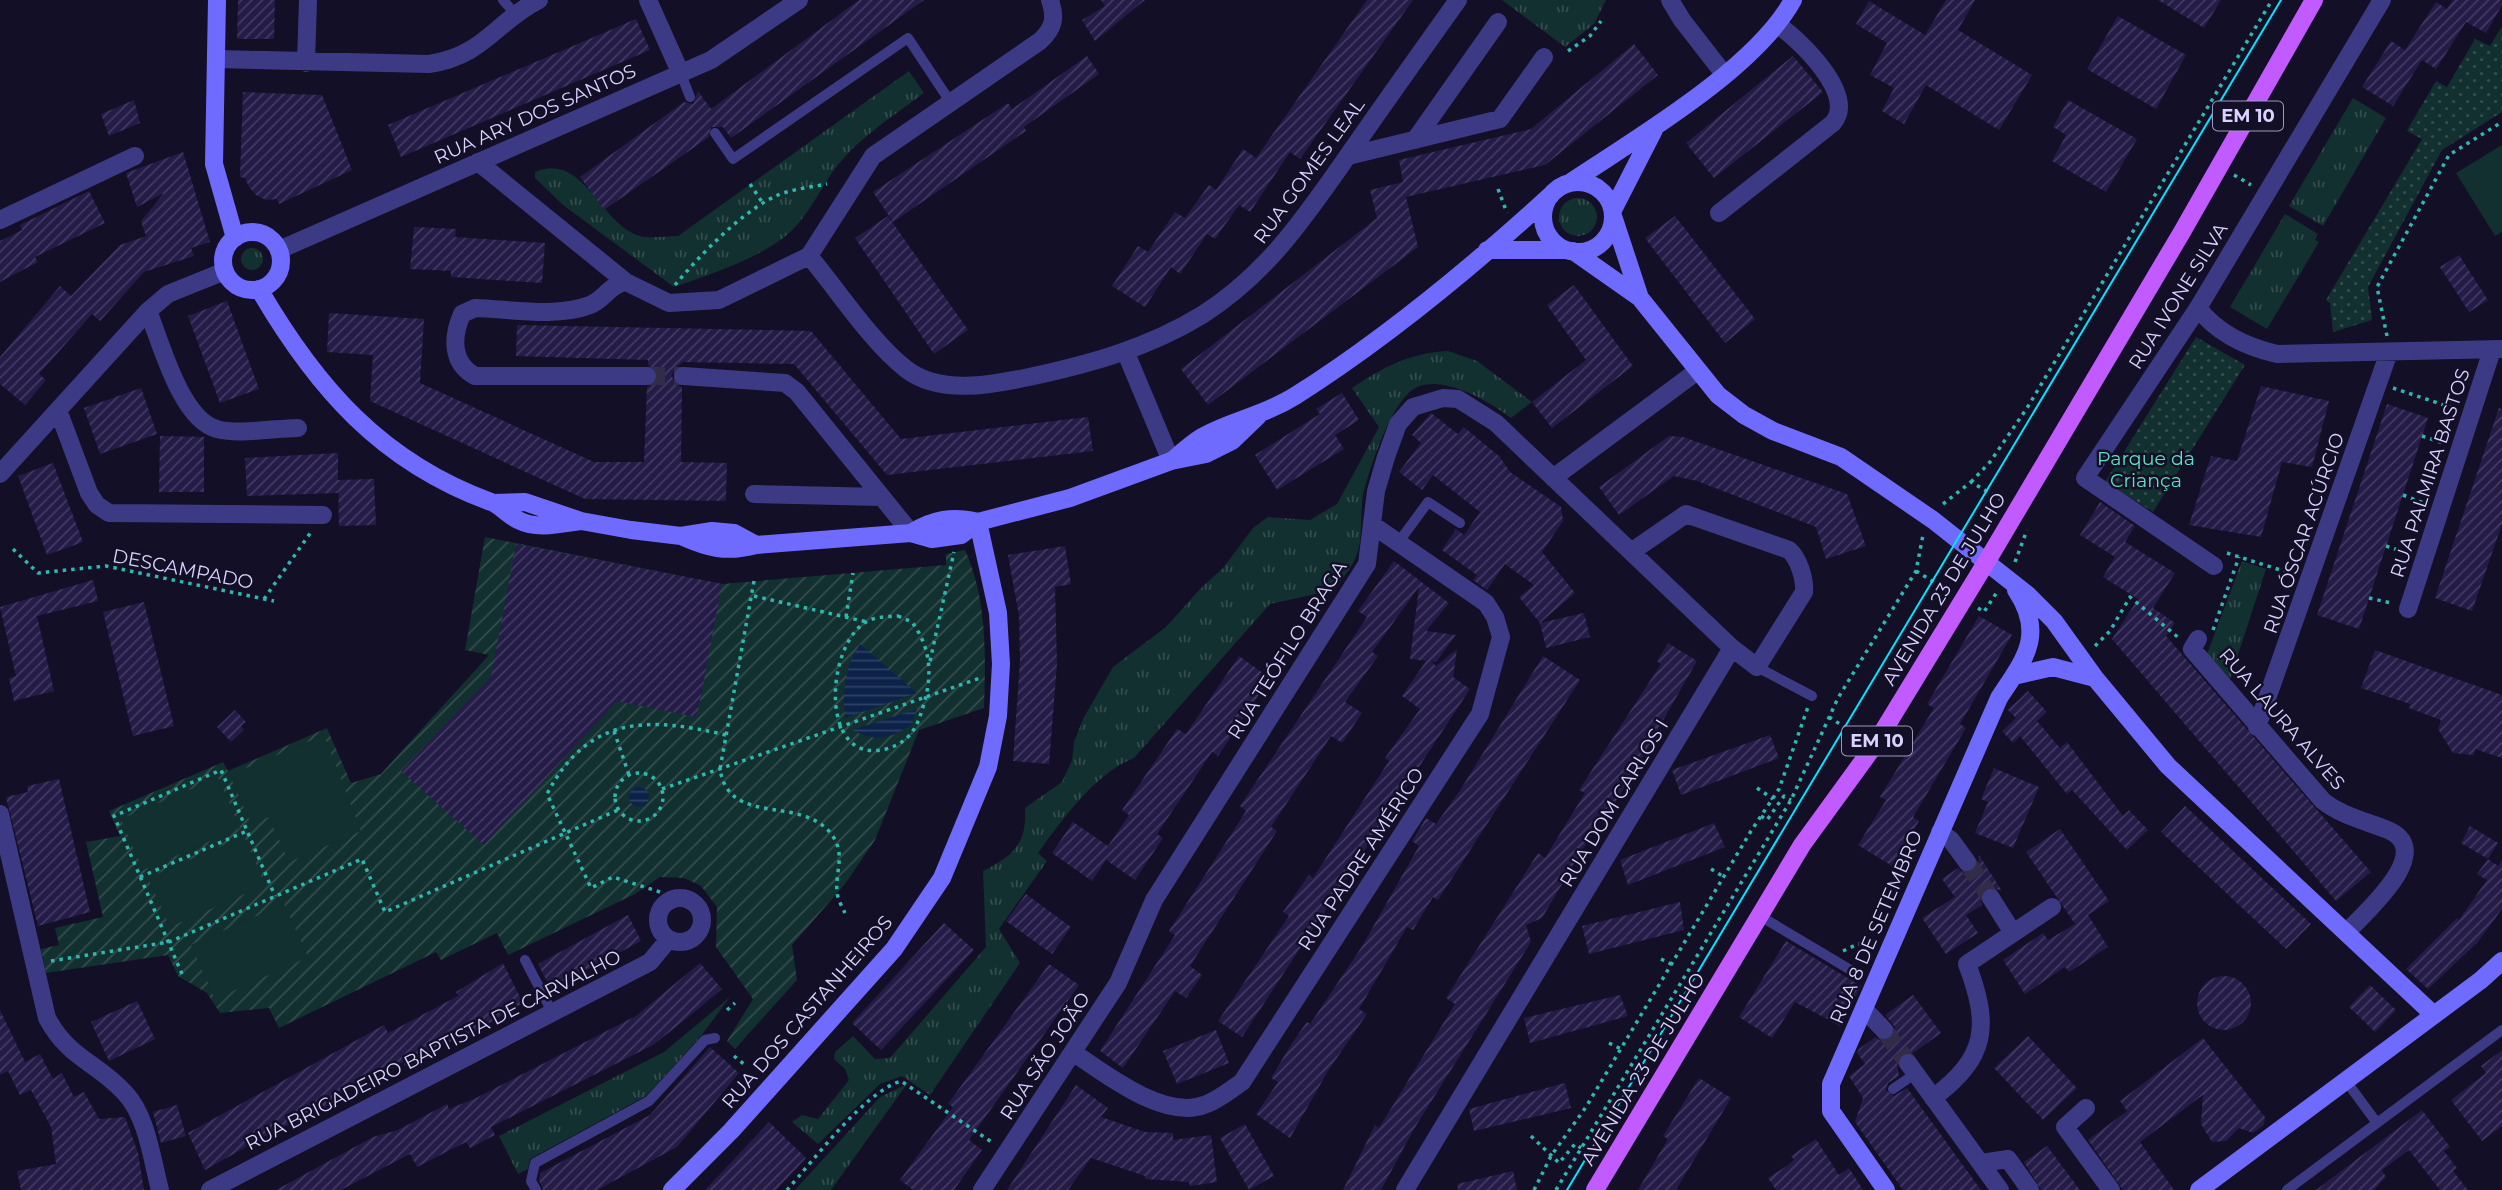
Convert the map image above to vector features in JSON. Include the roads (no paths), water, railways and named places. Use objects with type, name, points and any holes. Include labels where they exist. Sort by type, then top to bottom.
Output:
[{"type":"main road","name":"AVENIDA 23 DE JULHO","points":[[1595,1190],[1802,845],[1874,746],[1987,561],[2220,166],[2314,0]]},
{"type":"street","points":[[218,0],[214,164],[235,238]]},
{"type":"street","points":[[306,62],[307,0]]},
{"type":"street","points":[[217,59],[429,64],[452,61],[470,53],[539,0]]},
{"type":"street","points":[[648,0],[681,74]]},
{"type":"street","name":"RUA ARY DOS SANTOS","points":[[279,250],[681,74],[727,50],[799,0]]},
{"type":"street","points":[[478,162],[626,282],[669,303],[719,300],[810,256],[873,156],[1048,33],[1054,14],[1050,0]]},
{"type":"street","name":"RUA GOMES LEAL","points":[[810,256],[886,350],[907,370],[934,381],[964,386],[995,384],[1085,365],[1126,353],[1202,314],[1240,287],[1285,245],[1458,0]]},
{"type":"street","points":[[1670,0],[1724,74]]},
{"type":"street","points":[[259,289],[291,344],[327,390],[369,430],[422,470],[470,496],[494,503],[526,502],[581,521],[681,536],[712,531],[734,533],[756,545],[911,533],[938,538],[961,535],[978,522],[1070,498],[1171,461],[1206,454],[1232,441],[1258,416],[1302,391],[1391,330],[1551,195],[1656,127],[1724,74],[1778,25],[1794,0]]},
{"type":"street","name":"RUA IVONE SILVA","points":[[2215,558],[2085,478],[2198,308],[2382,0]]},
{"type":"street","points":[[1415,140],[1499,22]]},
{"type":"street","points":[[1719,213],[1833,123],[1839,115],[1838,92],[1797,38],[1778,25]]},
{"type":"street","points":[[1348,156],[1500,120],[1544,57]]},
{"type":"street","points":[[1488,250],[1586,251],[1601,243],[1609,233],[1613,213],[1656,127]]},
{"type":"street","points":[[0,220],[135,156]]},
{"type":"street","points":[[1571,182],[1584,182],[1600,189],[1613,213],[1640,298]]},
{"type":"street","points":[[1551,195],[1545,205],[1544,223],[1552,240],[1640,298],[1696,372],[1718,395],[1744,415],[1773,431],[1840,457],[1933,520],[2006,576],[2053,621],[2095,678],[2168,766],[2434,1015]]},
{"type":"street","points":[[244,233],[265,235],[279,250],[280,270],[275,278],[259,289],[235,284],[225,271],[223,259],[227,247],[244,233]]},
{"type":"street","points":[[0,472],[148,311],[167,294],[225,271]]},
{"type":"street","points":[[626,282],[607,290],[593,304],[571,310],[475,308],[462,314],[456,327],[456,356],[464,370],[475,376],[648,376]]},
{"type":"street","points":[[2198,308],[2207,321],[2222,332],[2256,349],[2277,354],[2497,350]]},
{"type":"street","points":[[148,311],[186,403],[200,422],[218,430],[298,428]]},
{"type":"street","name":"RUA PALMIRA BASTOS","points":[[2408,608],[2497,350]]},
{"type":"street","name":"RUA ÓSCAR ACÚRCIO","points":[[2257,727],[2389,352]]},
{"type":"street","points":[[1126,353],[1171,461]]},
{"type":"street","points":[[1631,552],[1686,514],[1792,551],[1804,582],[1804,592],[1757,667],[1732,648],[1553,478],[1696,372]]},
{"type":"street","points":[[683,376],[785,383],[797,392],[911,533]]},
{"type":"street","name":"RUA TEÓFILO BRAGA","points":[[1137,941],[1154,900],[1367,564],[1374,526],[1376,491],[1398,424],[1413,407],[1427,402],[1458,399],[1472,406],[1505,431],[1553,478]]},
{"type":"street","points":[[58,410],[89,493],[97,505],[109,513],[323,515]]},
{"type":"street","points":[[754,494],[882,497]]},
{"type":"street","points":[[911,533],[929,522],[957,517],[978,522]]},
{"type":"street","name":"RUA DOS CASTANHEIROS","points":[[672,1190],[731,1130],[894,949],[933,894],[988,767],[998,716],[1001,664],[998,613],[978,522]]},
{"type":"street","name":"RUA PADRE AMÉRICO","points":[[1074,1053],[1132,1092],[1179,1107],[1203,1106],[1242,1082],[1480,714],[1501,637],[1495,617],[1486,603],[1374,526]]},
{"type":"street","name":"RUA 8 DE SETEMBRO","points":[[1886,1190],[1838,1123],[1829,1097],[1831,1083],[1999,698],[2026,659],[2031,638],[2024,603],[2006,576]]},
{"type":"street","name":"RUA DOM CARLOS I","points":[[1405,1190],[1732,648]]},
{"type":"street","name":"RUA LAURA ALVES","points":[[2197,649],[2257,727],[2332,807],[2394,833],[2402,840],[2405,848],[2403,867],[2347,932]]},
{"type":"street","points":[[2014,676],[2053,667],[2095,678]]},
{"type":"street","points":[[0,814],[47,1018],[65,1046],[131,1099],[139,1116],[160,1190]]},
{"type":"street","points":[[1940,832],[1951,840],[1967,862]]},
{"type":"street","points":[[1991,898],[2013,933]]},
{"type":"street","points":[[1933,1098],[1958,1080],[1976,1053],[1983,1019],[1967,964],[2052,907]]},
{"type":"street","name":"RUA BRIGADEIRO BAPTISTA DE CARVALHO","points":[[209,1190],[650,962],[669,939]]},
{"type":"street","name":"RUA SÃO JOÃO","points":[[982,1190],[1118,983],[1137,941]]},
{"type":"street","points":[[2199,1190],[2502,961]]},
{"type":"street","points":[[1864,1009],[1884,1030]]},
{"type":"street","points":[[1912,1068],[2000,1190]]},
{"type":"street","points":[[2086,1108],[2065,1127],[2111,1190]]},
{"type":"street","points":[[1981,1163],[2008,1158],[2030,1190]]},
{"type":"lane","points":[[503,0],[517,16]]},
{"type":"lane","points":[[715,133],[733,159],[908,38],[951,103]]},
{"type":"lane","points":[[681,74],[690,97]]},
{"type":"lane","points":[[1398,543],[1428,502],[1460,523]]},
{"type":"lane","points":[[1757,667],[1812,696]]},
{"type":"lane","points":[[1760,916],[1854,972]]},
{"type":"lane","points":[[525,960],[552,1012]]},
{"type":"lane","points":[[2287,1190],[2502,1030]]},
{"type":"lane","points":[[536,1190],[531,1181],[535,1163],[649,1101],[705,1040],[715,1038]]},
{"type":"lane","points":[[1893,1089],[1912,1068]]},
{"type":"lane","points":[[2346,1081],[2377,1123]]},
{"type":"water","points":[[860,644],[917,693],[845,718],[846,680]]},
{"type":"water","points":[[917,709],[911,725],[889,736],[875,738],[852,730]]},
{"type":"water","points":[[635,787],[643,787],[649,797],[643,807],[635,807],[629,801],[629,793]]},
{"type":"tunnel","points":[[647,376],[683,376]]},
{"type":"tunnel","points":[[1967,862],[1991,898]]},
{"type":"tunnel","points":[[1884,1030],[1908,1063]]},
{"type":"tram line","points":[[1567,1190],[2281,0]]},
{"type":"park label","name":"Parque da Criança","points":[[2146,469]]}]
